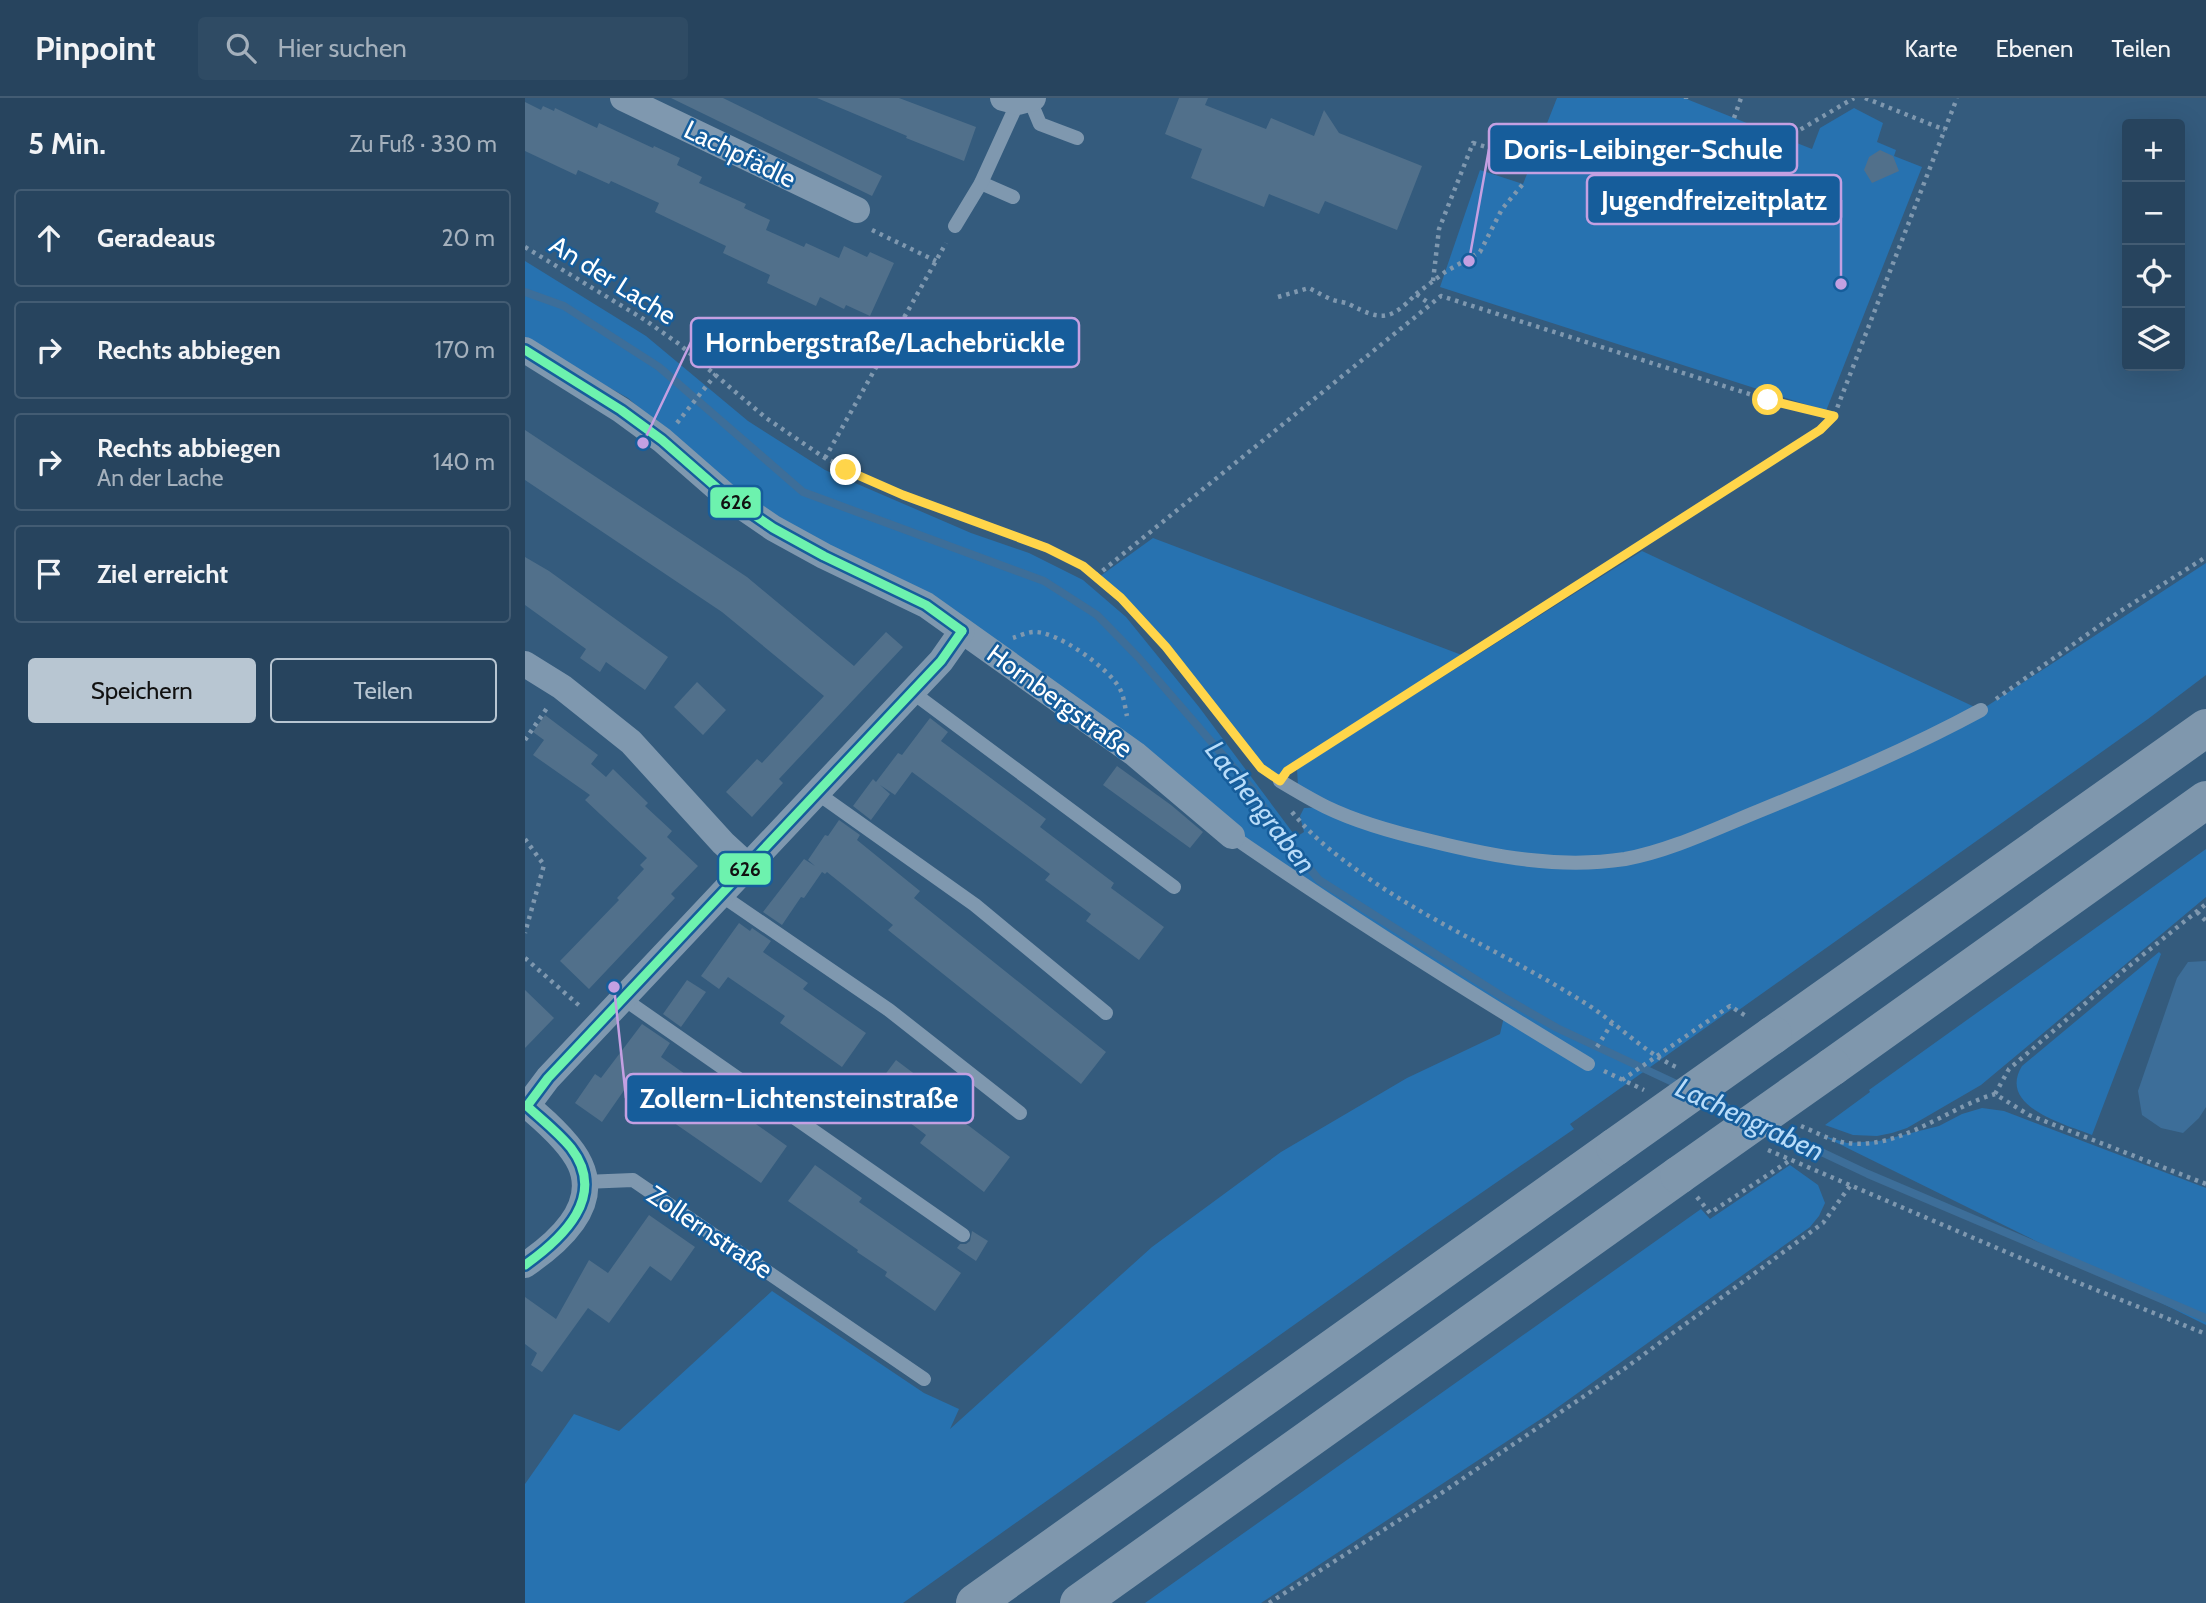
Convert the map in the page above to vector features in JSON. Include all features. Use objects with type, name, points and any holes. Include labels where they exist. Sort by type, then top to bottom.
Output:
[{"type":"highway","points":[[975,1603],[2206,728]]},
{"type":"highway","points":[[1079,1603],[2206,800]]},
{"type":"street","name":"Lachpfädle","points":[[623,98],[857,211]]},
{"type":"street","name":"Hornbergstraße","points":[[525,350],[621,410],[662,440],[725,495],[773,528],[926,605],[1135,754],[1232,836]]},
{"type":"street","points":[[525,1265],[540,1255],[571,1224],[582,1202],[584,1182],[581,1164],[569,1148],[526,1105],[548,1078],[941,661],[973,639]]},
{"type":"street","points":[[525,664],[562,687],[631,742],[747,866]]},
{"type":"lane","points":[[955,226],[981,183],[1021,99],[1040,124],[1077,138]]},
{"type":"lane","points":[[981,183],[1013,197]]},
{"type":"lane","points":[[912,692],[1174,887]]},
{"type":"lane","points":[[1280,781],[1327,807],[1388,830],[1418,838],[1471,851],[1549,862],[1595,862],[1627,858],[1692,839],[1876,763],[1981,710]]},
{"type":"lane","points":[[818,791],[975,905],[1106,1013]]},
{"type":"lane","name":"Hornbergstraße","points":[[1232,836],[1438,971],[1590,1059]]},
{"type":"lane","points":[[720,895],[889,1010],[1020,1112]]},
{"type":"lane","points":[[624,998],[963,1235]]},
{"type":"lane","name":"Zollernstraße","points":[[584,1182],[633,1180],[924,1379]]},
{"type":"path","points":[[1734,118],[1741,98]]},
{"type":"path","points":[[1786,138],[1854,98]]},
{"type":"path","points":[[1865,98],[1945,130]]},
{"type":"path","points":[[1646,1091],[1622,1080],[1590,1059],[1612,1023],[1586,1003],[1420,913],[1329,850],[1306,829],[1285,802],[1280,792],[1280,781],[1287,771],[1820,430],[1834,416],[1957,98]]},
{"type":"path","points":[[1433,281],[1439,229],[1473,142],[1532,161]]},
{"type":"path","points":[[1278,296],[1309,288],[1333,300],[1348,303],[1360,312],[1390,316],[1433,281],[1480,252],[1501,209],[1523,184]]},
{"type":"path","points":[[857,211],[865,226],[936,261]]},
{"type":"path","points":[[825,458],[955,226]]},
{"type":"path","name":"An der Lache","points":[[525,247],[645,320],[716,374],[766,418],[825,458],[903,495],[1047,548],[1083,566],[1121,598],[1166,647],[1261,768],[1280,781]]},
{"type":"path","points":[[1416,295],[1430,304]]},
{"type":"path","points":[[1096,576],[1441,296],[1768,400],[1834,416]]},
{"type":"path","points":[[692,404],[716,374]]},
{"type":"path","points":[[1981,710],[2119,612],[2206,557]]},
{"type":"path","points":[[973,639],[1034,632],[1055,636],[1084,655],[1121,689],[1135,754]]},
{"type":"path","points":[[525,740],[562,687]]},
{"type":"path","points":[[525,839],[544,865],[525,933]]},
{"type":"path","points":[[1847,1143],[1879,1141],[1908,1134],[1974,1100],[1995,1094],[2009,1069],[2206,904]]},
{"type":"path","points":[[2197,912],[2206,922]]},
{"type":"path","points":[[525,958],[599,1024]]},
{"type":"path","points":[[1622,1080],[1730,1006],[1773,1035]]},
{"type":"path","points":[[1995,1094],[2029,1115],[2206,1184]]},
{"type":"path","points":[[1766,1149],[2074,1281],[2206,1334]]},
{"type":"path","points":[[1678,1175],[1710,1213],[1790,1161]]},
{"type":"path","points":[[1269,1603],[1454,1484],[1634,1362],[1823,1223],[1850,1186]]},
{"type":"shaded area","points":[[1557,98],[1684,98],[1812,149],[1820,128],[1854,108],[1883,123],[1877,142],[1896,150],[1894,156],[1922,167],[1826,411],[1440,287],[1480,170],[1523,184]]},
{"type":"shaded area","points":[[525,261],[646,336],[748,421],[825,470],[971,533],[1029,553],[1083,580],[1126,617],[1199,707],[1296,837],[1304,832],[1300,816],[1304,808],[1326,807],[1298,786],[1297,769],[1642,551],[1981,710],[2206,563],[2206,675],[1736,1012],[1732,1009],[1570,1124],[1574,1129],[903,1603],[525,1603],[525,1484],[574,1414],[619,1431],[772,1291],[924,1393],[959,1409],[950,1429],[1152,1247],[1281,1152],[1407,1078],[1500,1034],[1506,1008],[1293,871],[848,558],[753,502],[688,452],[628,398],[525,341]]},
{"type":"shaded area","points":[[1153,538],[1467,657],[1287,771],[1280,781],[1261,768],[1164,644],[1099,577]]},
{"type":"shaded area","points":[[2206,849],[2206,897],[1981,1085],[1907,1128],[1892,1133],[1877,1136],[1853,1135],[1825,1125],[1870,1092],[1869,1090]]},
{"type":"shaded area","points":[[2159,952],[2161,954],[2092,1135],[2051,1119],[2026,1103],[2019,1093],[2017,1080],[2022,1066]]},
{"type":"shaded area","points":[[2206,961],[2206,1107],[2183,1133],[2161,1128],[2142,1115],[2138,1091],[2177,978],[2188,962]]},
{"type":"shaded area","points":[[1982,1108],[2004,1111],[2206,1188],[2206,1325],[1821,1135],[1847,1143],[1879,1141],[1939,1126],[1962,1114]]},
{"type":"shaded area","points":[[1790,1165],[1818,1185],[1825,1203],[1810,1227],[1547,1415],[1261,1603],[1145,1603],[1701,1209],[1710,1219]]},
{"type":"building","points":[[671,98],[723,98],[882,176],[872,196]]},
{"type":"building","points":[[817,98],[899,98],[976,127],[964,161]]},
{"type":"building","points":[[1179,98],[1208,98],[1205,105],[1266,129],[1271,118],[1314,136],[1324,110],[1339,133],[1422,166],[1397,230],[1325,201],[1319,214],[1269,194],[1264,207],[1191,178],[1202,149],[1165,134]]},
{"type":"building","points":[[525,102],[541,110],[543,106],[554,111],[555,108],[597,128],[599,123],[680,158],[677,165],[702,177],[699,183],[746,204],[744,208],[770,220],[766,230],[804,247],[806,243],[839,258],[844,246],[867,257],[870,252],[894,263],[870,316],[846,305],[844,309],[820,297],[816,306],[767,283],[770,275],[723,253],[726,246],[655,212],[659,203],[611,181],[609,184],[578,170],[576,175],[525,151]]},
{"type":"building","points":[[1880,150],[1893,156],[1899,171],[1872,183],[1864,170],[1869,157]]},
{"type":"building","points":[[525,430],[747,577],[854,666],[886,632],[903,647],[779,779],[783,783],[752,817],[726,792],[757,759],[762,763],[824,696],[722,612],[525,480]]},
{"type":"building","points":[[525,557],[549,571],[668,657],[645,690],[606,662],[600,672],[580,658],[586,649],[525,605]]},
{"type":"building","points":[[697,682],[726,710],[703,735],[674,707]]},
{"type":"building","points":[[545,715],[598,755],[591,764],[606,777],[613,769],[648,803],[645,806],[672,831],[667,837],[698,866],[671,894],[675,898],[589,989],[560,961],[619,900],[617,898],[644,869],[640,865],[647,858],[585,800],[590,795],[533,755],[544,740],[533,732]]},
{"type":"building","points":[[930,718],[948,732],[941,741],[1046,819],[1040,827],[1114,883],[1111,888],[1164,927],[1139,960],[1086,921],[1091,914],[1045,880],[1050,874],[912,772],[895,795],[880,785],[890,794],[871,820],[853,806],[873,779],[876,782],[898,753],[902,755]]},
{"type":"building","points":[[1117,766],[1203,832],[1190,848],[1103,785]]},
{"type":"building","points":[[839,820],[860,835],[857,840],[920,891],[914,898],[1106,1052],[1081,1084],[888,930],[893,925],[827,872],[822,872],[782,925],[763,912],[804,859],[815,866],[808,860]]},
{"type":"building","points":[[739,923],[771,941],[763,952],[808,983],[803,989],[866,1033],[842,1067],[780,1023],[785,1016],[728,977],[719,989],[701,976]]},
{"type":"building","points":[[687,980],[706,992],[681,1027],[663,1014]]},
{"type":"building","points":[[525,990],[554,1018],[525,1048]]},
{"type":"building","points":[[642,1024],[670,1043],[661,1057],[787,1146],[761,1183],[625,1089],[602,1122],[575,1103],[595,1074],[601,1078]]},
{"type":"building","points":[[896,1060],[953,1103],[948,1110],[1010,1157],[984,1192],[920,1143],[926,1135],[875,1096],[875,1088]]},
{"type":"building","points":[[815,1165],[862,1198],[859,1202],[961,1273],[935,1311],[885,1276],[887,1272],[857,1252],[858,1250],[788,1201]]},
{"type":"building","points":[[649,1215],[695,1247],[671,1281],[650,1266],[609,1323],[588,1308],[542,1372],[531,1365],[537,1353],[525,1344],[525,1297],[556,1319],[589,1260],[608,1273]]},
{"type":"building","points":[[972,1231],[988,1241],[976,1261],[957,1248],[970,1241]]},
{"type":"waterway","name":"Lachengraben","points":[[525,292],[564,306],[659,367],[803,492],[1044,581],[1097,615],[1138,657],[1253,790],[1273,823],[1319,880],[1503,997],[1557,1028],[1681,1086]]},
{"type":"waterway","name":"Lachengraben","points":[[1706,1098],[1745,1116]]},
{"type":"waterway","name":"Lachengraben","points":[[1766,1126],[1868,1174],[2206,1318]]},
{"type":"transit line","name":"626","points":[[525,350],[621,410],[662,440],[725,495],[773,528],[926,605],[962,631]]},
{"type":"transit line","name":"626","points":[[527,1106],[548,1078],[941,661],[962,631]]},
{"type":"transit line","name":"626","points":[[525,1265],[566,1229],[583,1199],[585,1183],[581,1166],[571,1148],[527,1106]]},
{"type":"place","name":"Doris-Leibinger-Schule","points":[[1469,261]]},
{"type":"place","name":"Jugendfreizeitplatz","points":[[1841,284]]},
{"type":"place","name":"Hornbergstraße/Lachebrückle","points":[[643,443]]},
{"type":"place","name":"Zollern-Lichtensteinstraße","points":[[614,987]]},
{"type":"route","points":[[846,470],[903,495],[1015,535],[1083,566],[1121,598],[1166,647],[1261,768],[1280,781],[1287,771],[1820,430],[1834,416],[1768,400]]}]
